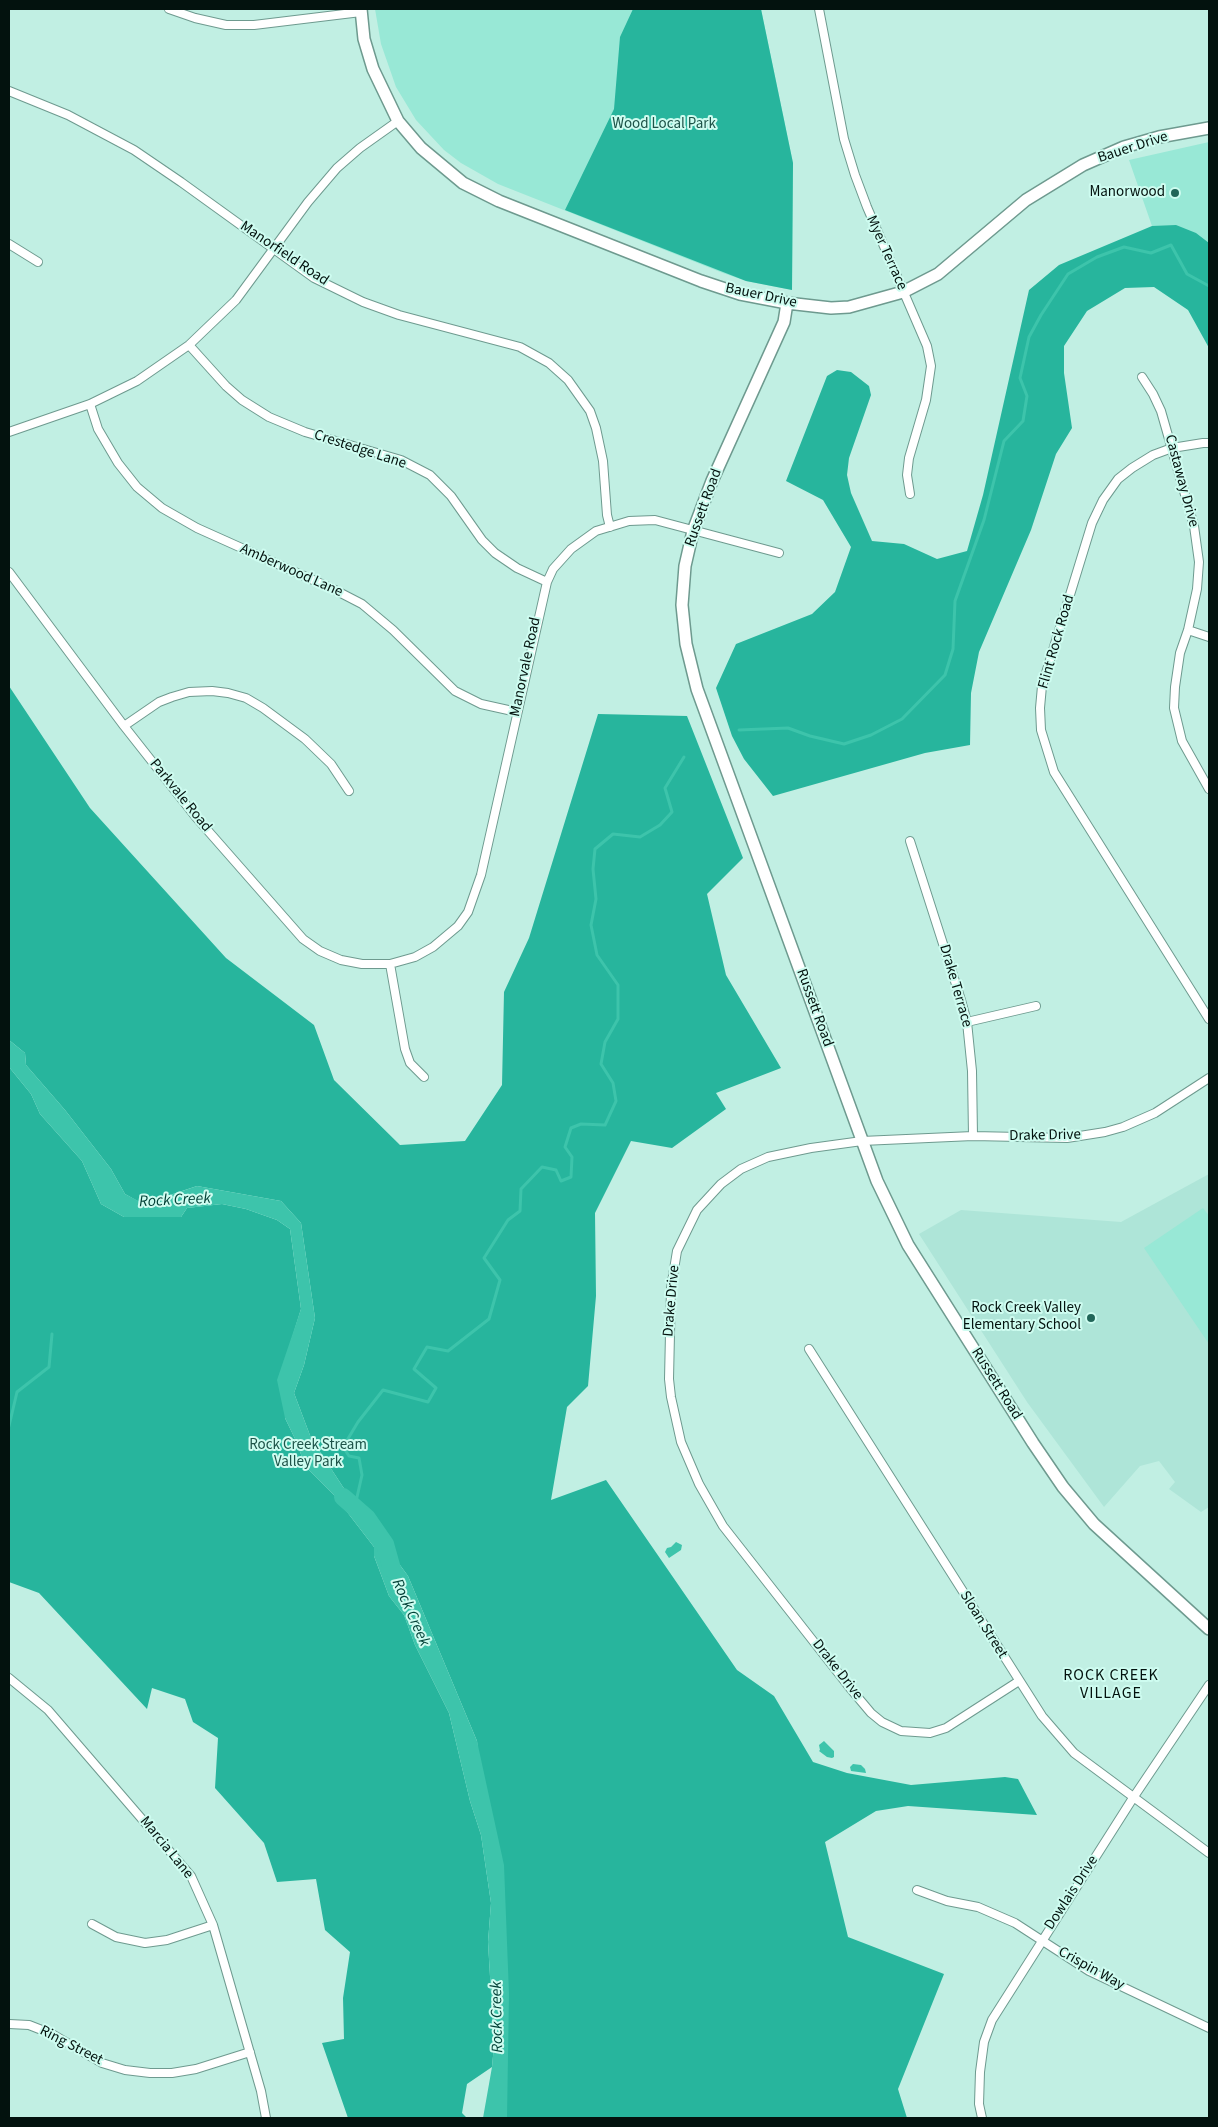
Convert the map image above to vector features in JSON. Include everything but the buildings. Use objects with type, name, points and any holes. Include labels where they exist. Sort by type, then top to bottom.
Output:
[{"type":"street","points":[[169,9],[194,18],[226,25],[254,25],[361,10]]},
{"type":"street","name":"Myer Terrace","points":[[819,9],[844,139],[866,207],[927,346],[932,366],[926,400],[909,458],[907,475],[910,494]]},
{"type":"street","name":"Bauer Drive","points":[[361,10],[364,38],[372,69],[398,121],[421,148],[463,183],[499,201],[701,281],[740,294],[787,303],[830,308],[849,307],[903,292],[938,274],[1026,200],[1083,165],[1124,147],[1158,137],[1209,128]]},
{"type":"street","name":"Manorfield Road","points":[[9,91],[68,115],[134,150],[314,278],[363,302],[399,315],[520,347],[549,363],[568,380],[590,411],[593,419],[603,461],[607,515],[610,526]]},
{"type":"street","points":[[9,432],[90,404],[137,381],[190,345],[236,300],[308,202],[338,168],[360,148],[398,121]]},
{"type":"street","points":[[9,244],[38,262]]},
{"type":"street","name":"Russett Road","points":[[787,303],[784,322],[712,480],[693,531],[685,566],[682,605],[686,644],[697,689],[862,1141],[884,1198],[908,1246],[1063,1487],[1094,1524],[1209,1629]]},
{"type":"street","name":"Crestedge Lane","points":[[190,345],[226,386],[242,400],[269,417],[305,432],[401,460],[430,475],[451,496],[482,540],[495,553],[517,568],[547,582]]},
{"type":"street","name":"Castaway Drive","points":[[1142,377],[1161,411],[1194,526],[1199,562],[1197,589],[1188,630],[1180,653],[1174,708],[1182,741],[1209,790]]},
{"type":"street","name":"Amberwood Lane","points":[[90,404],[98,429],[118,464],[137,487],[162,508],[197,528],[362,604],[393,630],[455,691],[482,704],[517,712]]},
{"type":"street","name":"Flint Rock Road","points":[[1209,444],[1203,443],[1172,448],[1153,455],[1118,479],[1103,500],[1092,523],[1042,686],[1040,708],[1041,730],[1054,772],[1209,1019]]},
{"type":"street","name":"Manorvale Road","points":[[390,964],[415,957],[432,947],[458,926],[468,912],[481,875],[547,582],[553,570],[571,549],[596,531],[610,526],[629,521],[655,520],[779,553]]},
{"type":"street","name":"Parkvale Road","points":[[9,572],[124,726],[195,816],[303,939],[320,951],[341,960],[362,964],[390,964]]},
{"type":"street","points":[[1188,630],[1209,637]]},
{"type":"street","points":[[124,726],[159,702],[189,692],[212,691],[246,698],[306,739],[331,764],[349,791]]},
{"type":"street","name":"Drake Terrace","points":[[910,841],[967,1022],[972,1071],[973,1136]]},
{"type":"street","points":[[390,964],[405,1049],[410,1063],[424,1076]]},
{"type":"street","points":[[967,1022],[1036,1006]]},
{"type":"street","name":"Drake Drive","points":[[1019,1681],[946,1728],[930,1733],[901,1731],[882,1722],[871,1713],[850,1688],[724,1526],[700,1484],[681,1442],[670,1397],[669,1379],[671,1288],[677,1251],[697,1210],[721,1184],[734,1174],[768,1157],[811,1148],[862,1141],[973,1136],[1067,1138],[1105,1132],[1123,1127],[1155,1112],[1209,1078]]},
{"type":"street","name":"Sloan Street","points":[[809,1349],[1042,1716],[1074,1753],[1209,1853]]},
{"type":"street","name":"Marcia Lane","points":[[9,1678],[48,1710],[191,1876],[213,1925],[261,2091],[266,2118]]},
{"type":"street","name":"Dowlais Drive","points":[[982,2118],[979,2104],[980,2072],[984,2042],[992,2020],[1133,1798],[1209,1685]]},
{"type":"street","name":"Crispin Way","points":[[917,1890],[947,1901],[978,1907],[1015,1923],[1089,1971],[1209,2028]]},
{"type":"street","points":[[92,1924],[116,1938],[145,1943],[167,1940],[213,1925]]},
{"type":"street","name":"Ring Street","points":[[9,2024],[29,2025],[52,2034],[102,2063],[125,2070],[150,2073],[172,2073],[196,2068],[250,2052]]},
{"type":"shaded area","name":"Rock Creek Valley Elementary School","points":[[1209,1174],[1209,1507],[1201,1512],[1169,1489],[1175,1482],[1159,1461],[1140,1466],[1104,1507],[1027,1402],[919,1234],[961,1210],[1121,1222]]},
{"type":"green space","name":"Wood Local Park","points":[[375,9],[761,9],[793,163],[792,290],[746,281],[723,273],[498,184],[461,163],[444,150],[416,120],[396,87],[381,44]]},
{"type":"green space","points":[[633,9],[761,9],[793,163],[792,290],[746,281],[565,210],[614,109],[620,37]]},
{"type":"green space","name":"Manorwood","points":[[1209,142],[1209,270],[1152,226],[1129,160]]},
{"type":"green space","points":[[1176,225],[1196,233],[1209,243],[1209,348],[1188,310],[1154,287],[1125,288],[1087,311],[1064,346],[1064,373],[1072,428],[1056,454],[1031,530],[979,652],[971,693],[970,745],[925,753],[773,796],[744,759],[732,736],[716,688],[736,644],[812,614],[835,592],[851,547],[823,500],[786,481],[827,376],[837,370],[851,372],[869,386],[871,395],[849,458],[847,475],[851,493],[872,541],[904,544],[937,559],[967,551],[983,495],[1029,290],[1059,265],[1152,226]]},
{"type":"green space","points":[[9,686],[90,808],[226,958],[314,1025],[334,1080],[400,1145],[465,1141],[502,1085],[504,992],[529,938],[598,714],[687,716],[743,858],[707,894],[726,975],[781,1068],[716,1093],[726,1109],[672,1148],[631,1141],[595,1213],[596,1296],[588,1386],[567,1407],[551,1500],[606,1480],[737,1670],[774,1696],[813,1762],[847,1773],[911,1785],[1005,1777],[1018,1779],[1037,1815],[908,1806],[876,1811],[825,1842],[848,1937],[944,1974],[898,2089],[907,2118],[507,2118],[507,2074],[477,1741],[408,1576],[343,1487],[311,1438],[294,1393],[304,1365],[315,1318],[301,1223],[281,1201],[197,1186],[143,1204],[125,1194],[111,1169],[65,1110],[26,1065],[25,1053],[9,1040]]},
{"type":"green space","points":[[9,1067],[31,1094],[40,1114],[82,1161],[101,1204],[124,1217],[181,1217],[187,1208],[222,1204],[246,1209],[277,1220],[290,1229],[301,1309],[291,1341],[285,1418],[305,1466],[334,1495],[374,1547],[374,1556],[389,1596],[404,1615],[415,1645],[449,1713],[470,1801],[481,1835],[491,1903],[488,1942],[494,2045],[492,2067],[467,2084],[462,2113],[467,2118],[348,2118],[322,2043],[344,2039],[343,1998],[350,1952],[325,1930],[316,1879],[277,1882],[264,1843],[215,1788],[218,1738],[193,1722],[185,1699],[152,1688],[147,1709],[39,1593],[9,1582]]},
{"type":"green space","points":[[1203,1208],[1209,1216],[1209,1344],[1144,1248]]},
{"type":"water","points":[[9,1040],[25,1053],[26,1065],[65,1110],[111,1169],[125,1194],[144,1204],[197,1186],[281,1201],[301,1223],[315,1318],[304,1365],[294,1393],[311,1438],[343,1487],[408,1576],[477,1741],[504,1865],[509,1994],[507,2118],[483,2118],[494,2045],[488,1942],[491,1903],[481,1835],[470,1801],[449,1713],[415,1645],[404,1615],[389,1596],[374,1556],[374,1547],[334,1495],[305,1466],[285,1418],[277,1380],[301,1309],[290,1229],[277,1220],[246,1209],[222,1204],[187,1208],[181,1217],[124,1217],[101,1204],[82,1161],[40,1114],[31,1094],[9,1067]]},
{"type":"water","points":[[676,1542],[682,1545],[681,1550],[669,1558],[665,1552],[667,1548]]},
{"type":"water","points":[[824,1741],[834,1751],[834,1757],[827,1757],[819,1751],[819,1745]]},
{"type":"water","points":[[853,1764],[861,1765],[866,1773],[851,1771],[850,1767]]},
{"type":"waterway","points":[[739,730],[788,728],[810,736],[844,744],[871,735],[902,719],[945,675],[953,649],[955,601],[984,520],[1004,441],[1023,421],[1027,396],[1020,378],[1029,337],[1068,274],[1097,257],[1124,247],[1151,253],[1171,245],[1187,274],[1209,286]]},
{"type":"waterway","points":[[355,1506],[362,1475],[359,1458],[349,1456],[343,1447],[358,1422],[383,1390],[428,1402],[436,1388],[414,1369],[427,1347],[448,1351],[489,1319],[500,1280],[484,1258],[508,1220],[520,1211],[521,1189],[542,1167],[556,1170],[561,1181],[571,1177],[572,1157],[565,1147],[571,1128],[581,1124],[605,1125],[616,1101],[613,1083],[601,1064],[605,1042],[618,1019],[618,985],[597,955],[591,925],[596,899],[593,869],[595,849],[613,834],[640,837],[660,825],[672,812],[665,788],[684,757]]},
{"type":"waterway","points":[[9,1426],[17,1392],[49,1367],[52,1334]]},
{"type":"waterway","name":"Rock Creek","points":[[343,1497],[367,1518],[385,1544],[392,1569]]},
{"type":"place","name":"Manorwood","points":[[1175,193]]},
{"type":"place","name":"Rock Creek Valley Elementary School","points":[[1091,1318]]},
{"type":"district","name":"ROCK CREEK VILLAGE","points":[[1111,1685]]},
{"type":"park label","name":"Rock Creek Stream Valley Park","points":[[308,1454]]}]
